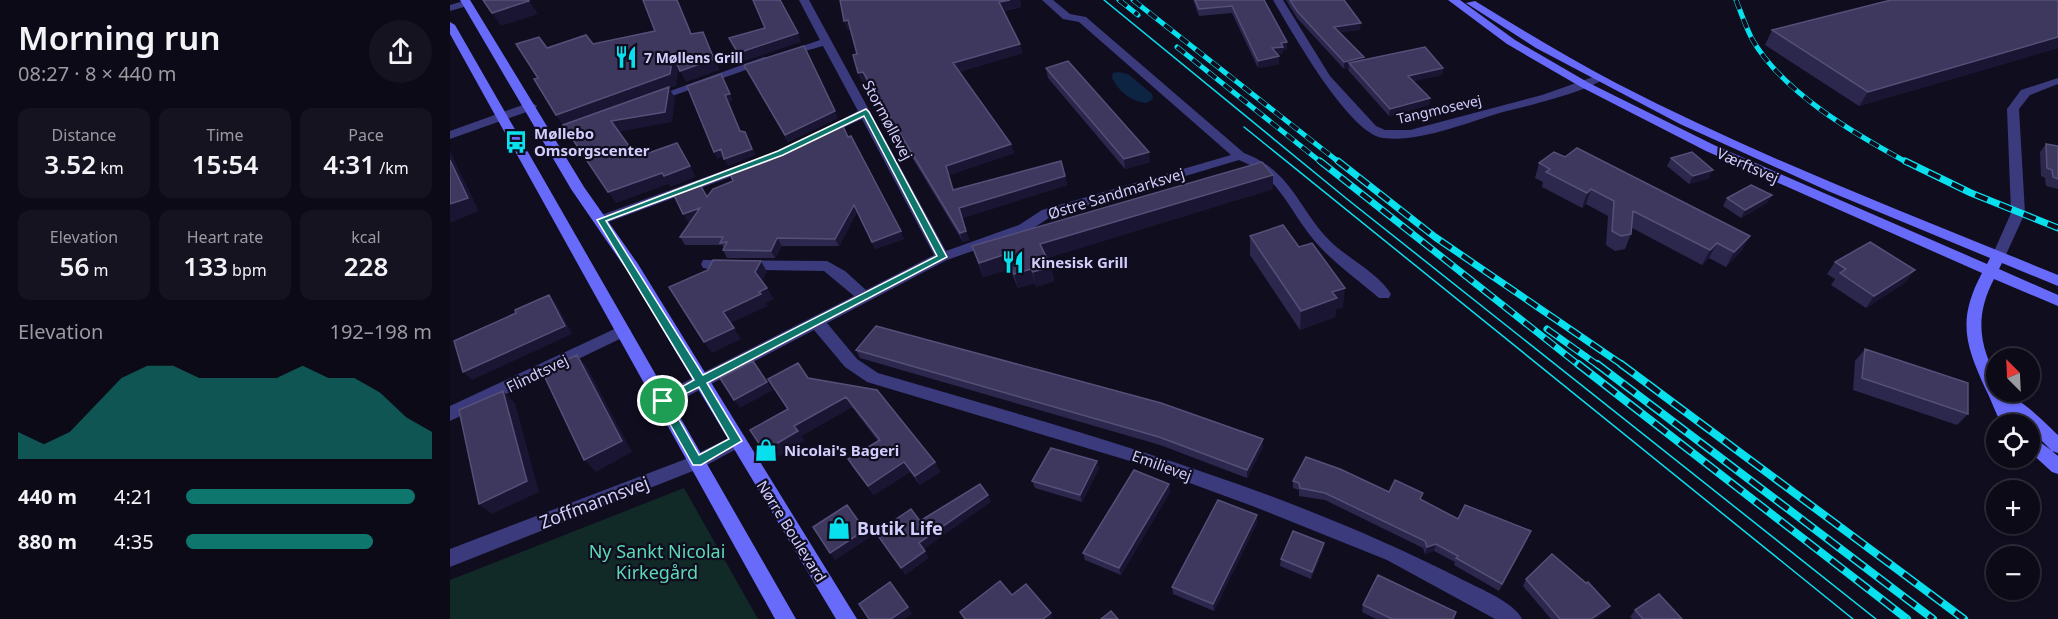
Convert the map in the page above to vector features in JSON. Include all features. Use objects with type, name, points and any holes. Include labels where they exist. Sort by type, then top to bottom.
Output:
[{"type":"street","name":"Stormøllevej","points":[[804,0],[942,257]]},
{"type":"street","points":[[1047,0],[1066,17],[1082,19],[1240,156],[1259,161],[1295,198],[1319,237],[1384,294]]},
{"type":"street","name":"Tangmosevej","points":[[1278,0],[1325,78],[1372,129],[1383,134],[1410,134],[1591,82]]},
{"type":"street","name":"Værftsvej","points":[[1453,0],[1510,42],[1591,82],[1720,140],[2058,281]]},
{"type":"street","name":"Værftsvej","points":[[1467,0],[1591,82],[1710,148],[2058,301]]},
{"type":"street","points":[[450,8],[466,2]]},
{"type":"street","name":"Nørre Boulevard","points":[[466,2],[531,106],[578,189],[601,220],[847,619]]},
{"type":"street","points":[[450,25],[786,619]]},
{"type":"street","points":[[639,105],[761,61],[826,42]]},
{"type":"street","points":[[1986,372],[1977,353],[1973,332],[1973,308],[1979,290],[2018,213],[2013,109],[2017,99],[2028,91],[2058,81]]},
{"type":"street","points":[[450,135],[531,106]]},
{"type":"street","points":[[809,139],[866,112]]},
{"type":"street","points":[[549,137],[594,121]]},
{"type":"street","name":"Østre Sandmarksvej","points":[[663,401],[942,257],[1024,228],[1047,213],[1240,156]]},
{"type":"street","points":[[601,220],[760,161]]},
{"type":"street","points":[[708,264],[827,266],[864,297]]},
{"type":"street","name":"Emilievej","points":[[816,321],[851,363],[873,378],[1132,454],[1261,501],[1394,554],[1484,601],[1512,619]]},
{"type":"street","name":"Flindtsvej","points":[[450,414],[623,331]]},
{"type":"street","points":[[2006,402],[2026,415],[2058,446]]},
{"type":"street","name":"Zoffmannsvej","points":[[450,558],[697,462],[736,441]]},
{"type":"street","points":[[2040,451],[2058,467]]},
{"type":"green space","name":"Ny Sankt Nicolai Kirkegård","points":[[684,488],[758,619],[450,619],[450,580]]},
{"type":"water","points":[[1113,73],[1128,74],[1152,94],[1153,99],[1146,103],[1126,95],[1112,78]]},
{"type":"building","points":[[483,0],[528,0],[529,1],[492,13]]},
{"type":"building","points":[[643,0],[677,0],[691,34],[703,32],[714,59],[680,71],[673,54],[670,74],[556,115],[534,79],[538,78],[516,44],[539,37],[547,48],[586,35],[593,44],[655,31]]},
{"type":"building","points":[[753,0],[780,0],[798,33],[738,53],[729,38],[765,28]]},
{"type":"building","points":[[840,0],[1010,0],[999,2],[1020,44],[953,63],[1011,144],[946,166],[953,190],[1061,161],[1065,176],[959,208],[966,231],[960,233],[863,72],[858,73],[853,55],[857,54],[848,20],[844,21]]},
{"type":"building","points":[[1195,0],[1264,0],[1287,42],[1281,43],[1283,47],[1272,48],[1279,56],[1258,61],[1232,6],[1199,9]]},
{"type":"building","points":[[1290,0],[1344,0],[1361,23],[1334,27],[1364,57],[1344,62],[1297,11]]},
{"type":"building","points":[[1891,0],[2058,0],[2058,37],[1868,92],[1772,30]]},
{"type":"building","points":[[804,46],[835,111],[785,135],[744,65]]},
{"type":"building","points":[[1425,47],[1443,68],[1408,76],[1430,98],[1390,109],[1349,63]]},
{"type":"building","points":[[1068,61],[1149,152],[1124,159],[1046,68]]},
{"type":"building","points":[[721,74],[730,94],[725,95],[740,131],[745,132],[752,149],[724,159],[721,149],[714,152],[687,86]]},
{"type":"building","points":[[669,87],[665,112],[611,121],[637,157],[677,143],[690,166],[608,192],[563,125]]},
{"type":"building","points":[[841,122],[848,137],[851,136],[901,231],[872,242],[854,205],[835,239],[777,238],[771,251],[723,250],[727,242],[720,243],[723,237],[680,237],[700,208],[683,214],[672,191],[698,181],[707,197],[713,189],[733,181],[729,170],[791,147]]},
{"type":"building","points":[[2046,144],[2058,146],[2058,179],[2053,177],[2052,170],[2047,168]]},
{"type":"building","points":[[1577,148],[1750,236],[1734,252],[1717,243],[1710,250],[1633,211],[1631,234],[1621,236],[1612,231],[1614,201],[1591,189],[1587,193],[1546,172],[1550,169],[1539,163],[1554,152],[1565,157]]},
{"type":"building","points":[[1692,152],[1713,170],[1693,176],[1671,158]]},
{"type":"building","points":[[450,160],[468,198],[450,204]]},
{"type":"building","points":[[1262,162],[1273,175],[1040,244],[1051,267],[1014,274],[1006,254],[979,263],[972,246]]},
{"type":"building","points":[[1751,185],[1772,195],[1745,210],[1727,198]]},
{"type":"building","points":[[1283,225],[1299,247],[1312,243],[1345,288],[1332,292],[1337,298],[1301,311],[1250,236]]},
{"type":"building","points":[[1870,242],[1915,270],[1874,296],[1840,273],[1846,269],[1835,262]]},
{"type":"building","points":[[713,260],[761,261],[755,272],[767,288],[759,292],[761,294],[723,312],[734,328],[704,342],[669,287],[708,270]]},
{"type":"building","points":[[549,295],[565,326],[463,372],[454,341],[516,313],[515,310]]},
{"type":"building","points":[[876,326],[1161,403],[1263,439],[1247,470],[1159,437],[856,350]]},
{"type":"building","points":[[1865,349],[1968,383],[1968,414],[1862,378]]},
{"type":"building","points":[[577,355],[622,441],[584,460],[542,371]]},
{"type":"building","points":[[753,361],[767,382],[734,400],[720,378]]},
{"type":"building","points":[[798,363],[808,378],[877,390],[935,462],[915,476],[904,462],[868,486],[848,459],[880,440],[846,397],[794,426],[798,431],[764,451],[750,430],[788,409],[768,379]]},
{"type":"building","points":[[503,391],[527,481],[479,504],[459,410]]},
{"type":"building","points":[[1051,448],[1097,461],[1080,495],[1032,481]]},
{"type":"building","points":[[1306,457],[1340,469],[1389,492],[1395,480],[1423,493],[1420,499],[1458,519],[1465,505],[1531,531],[1502,584],[1436,544],[1427,547],[1425,541],[1325,493],[1300,488],[1299,483],[1293,481]]},
{"type":"building","points":[[1134,470],[1169,484],[1119,568],[1083,553]]},
{"type":"building","points":[[980,484],[988,495],[919,543],[925,551],[901,568],[876,533],[911,509],[920,521]]},
{"type":"building","points":[[1218,500],[1257,515],[1213,604],[1172,587]]},
{"type":"building","points":[[847,505],[865,530],[830,553],[813,527]]},
{"type":"building","points":[[1293,531],[1324,543],[1312,572],[1281,559]]},
{"type":"building","points":[[1552,554],[1586,583],[1588,582],[1610,606],[1591,619],[1560,619],[1526,579]]},
{"type":"building","points":[[1378,575],[1456,612],[1453,619],[1392,619],[1363,605]]},
{"type":"building","points":[[1000,581],[1012,595],[1026,584],[1051,613],[1043,619],[965,619],[960,612]]},
{"type":"building","points":[[890,582],[908,607],[891,619],[869,619],[859,604]]},
{"type":"building","points":[[1659,594],[1682,619],[1643,619],[1635,610]]},
{"type":"building","points":[[1111,611],[1118,619],[1101,619]]},
{"type":"tram line","points":[[1104,0],[1347,199],[1876,619]]},
{"type":"tram line","points":[[1244,127],[1853,619]]},
{"type":"railway","points":[[1119,0],[1138,15]]},
{"type":"railway","points":[[1133,0],[1340,163]]},
{"type":"railway","points":[[1736,0],[1752,39],[1765,59],[1782,77],[1822,110],[1908,163]]},
{"type":"railway","points":[[1177,47],[1322,163]]},
{"type":"railway","points":[[1320,161],[1580,366]]},
{"type":"railway","points":[[1338,161],[1435,237],[1624,366]]},
{"type":"railway","points":[[1905,161],[1971,193],[2058,228]]},
{"type":"railway","points":[[1547,329],[1599,366]]},
{"type":"railway","points":[[1578,364],[1907,619]]},
{"type":"railway","points":[[1597,364],[1933,619]]},
{"type":"railway","points":[[1621,364],[1964,619]]},
{"type":"place","name":"7 Møllens Grill","points":[[626,57]]},
{"type":"place","name":"Møllebo Omsorgscenter","points":[[516,142]]},
{"type":"place","name":"Kinesisk Grill","points":[[1013,262]]},
{"type":"place","name":"Nicolai's Bageri","points":[[766,450]]},
{"type":"place","name":"Butik Life","points":[[839,528]]},
{"type":"route","points":[[663,401],[697,462],[736,441],[701,381],[942,257],[866,112],[781,153],[601,220],[633,268],[701,381],[663,401]]}]
